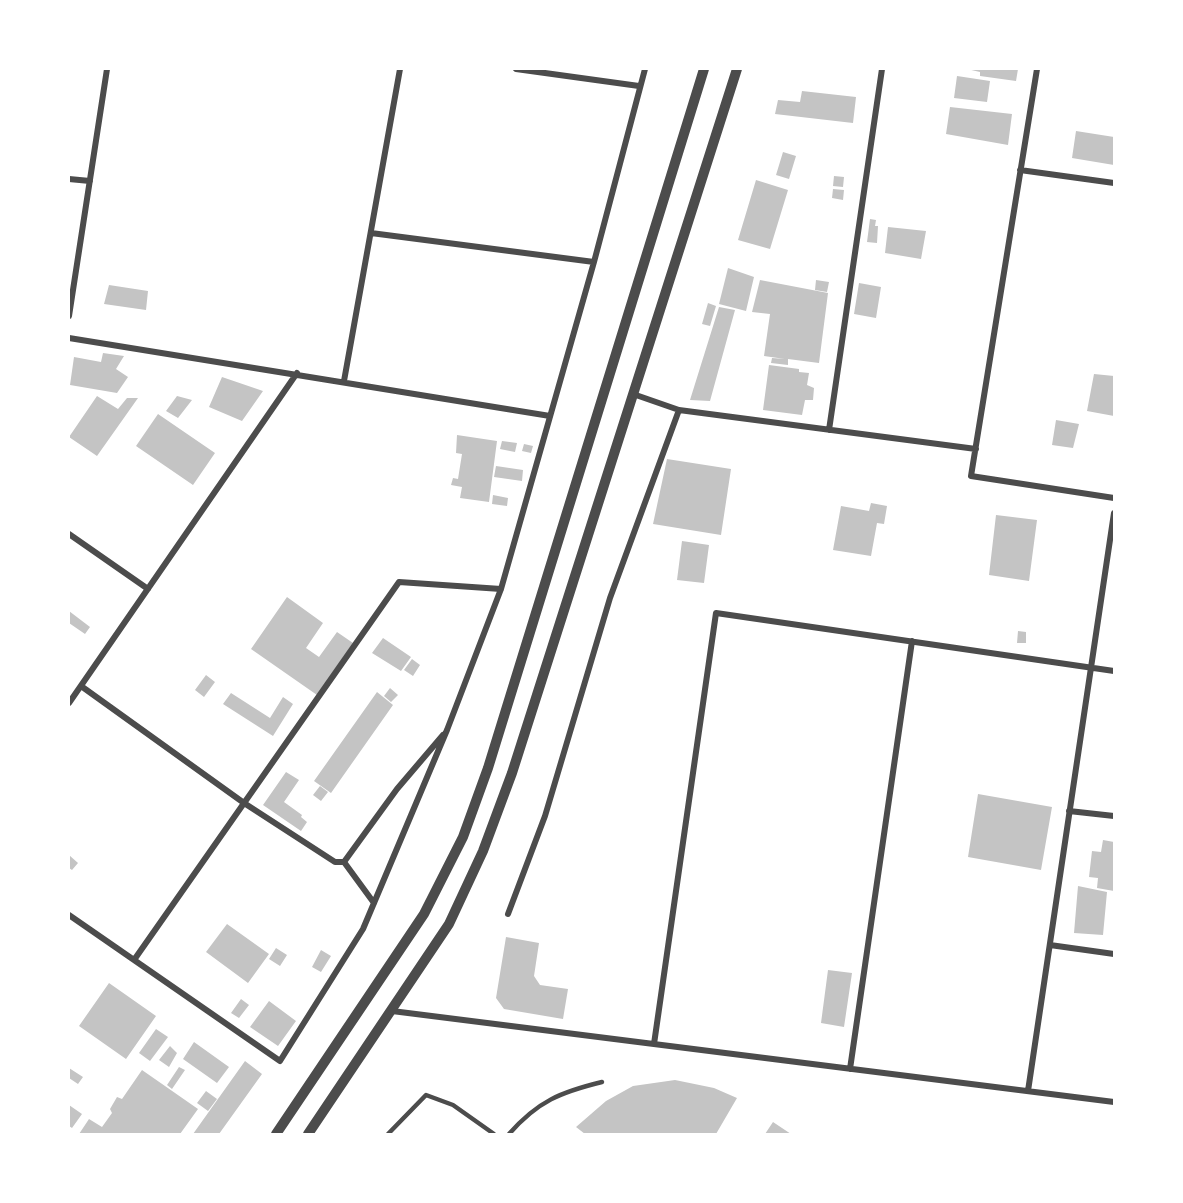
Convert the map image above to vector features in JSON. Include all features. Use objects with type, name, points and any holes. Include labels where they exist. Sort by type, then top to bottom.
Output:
[{"type":"street","points":[[69,316],[107,69]]},
{"type":"street","points":[[344,381],[400,69]]},
{"type":"street","points":[[516,69],[639,87]]},
{"type":"street","points":[[69,915],[280,1061],[363,929],[447,730],[501,589],[594,262],[645,69]]},
{"type":"street","points":[[276,1134],[424,914],[463,837],[491,756],[704,69]]},
{"type":"street","points":[[308,1134],[449,924],[483,851],[512,773],[737,69]]},
{"type":"street","points":[[829,430],[882,69]]},
{"type":"street","points":[[1037,69],[971,476],[1114,498]]},
{"type":"street","points":[[1020,170],[1114,183]]},
{"type":"street","points":[[69,178],[90,181]]},
{"type":"street","points":[[371,233],[594,262]]},
{"type":"street","points":[[69,338],[297,373],[550,416]]},
{"type":"street","points":[[69,703],[297,373]]},
{"type":"street","points":[[633,394],[679,410],[976,449]]},
{"type":"street","points":[[508,914],[545,816],[610,598],[679,410]]},
{"type":"street","points":[[1028,1091],[1114,513]]},
{"type":"street","points":[[69,534],[148,589]]},
{"type":"street","points":[[134,960],[399,582],[501,589]]},
{"type":"street","points":[[654,1044],[716,613],[1114,670]]},
{"type":"street","points":[[850,1069],[912,641]]},
{"type":"street","points":[[81,686],[244,803],[335,862],[344,862]]},
{"type":"street","points":[[344,862],[397,789],[447,730]]},
{"type":"street","points":[[1069,811],[1114,816]]},
{"type":"street","points":[[344,862],[374,903]]},
{"type":"street","points":[[1050,945],[1114,954]]},
{"type":"street","points":[[392,1011],[1114,1102]]},
{"type":"lane","points":[[509,1134],[541,1102],[573,1089],[602,1082]]},
{"type":"lane","points":[[391,1133],[426,1095],[453,1105],[495,1134]]},
{"type":"building","points":[[967,69],[1018,69],[1016,81],[980,76],[980,72]]},
{"type":"building","points":[[957,76],[990,81],[987,102],[954,98]]},
{"type":"building","points":[[802,91],[856,97],[853,123],[775,114],[778,100],[800,102]]},
{"type":"building","points":[[950,107],[1012,114],[1008,145],[946,134]]},
{"type":"building","points":[[1076,131],[1114,137],[1114,165],[1072,158]]},
{"type":"building","points":[[783,152],[796,156],[789,179],[776,175]]},
{"type":"building","points":[[834,176],[844,177],[843,187],[833,186]]},
{"type":"building","points":[[756,180],[788,190],[770,249],[738,240]]},
{"type":"building","points":[[833,189],[844,190],[843,200],[832,198]]},
{"type":"building","points":[[870,219],[876,220],[875,226],[878,226],[877,243],[867,242]]},
{"type":"building","points":[[888,227],[926,231],[921,259],[885,253]]},
{"type":"building","points":[[728,268],[754,277],[746,311],[719,304]]},
{"type":"building","points":[[760,280],[828,293],[819,363],[788,359],[788,365],[771,363],[772,358],[785,359],[764,356],[770,314],[752,312]]},
{"type":"building","points":[[816,280],[829,282],[827,292],[815,290]]},
{"type":"building","points":[[859,283],[881,287],[876,318],[854,314]]},
{"type":"building","points":[[109,285],[148,291],[146,310],[104,304]]},
{"type":"building","points":[[708,303],[716,306],[710,326],[702,324]]},
{"type":"building","points":[[719,307],[735,310],[710,401],[690,400]]},
{"type":"building","points":[[103,353],[124,356],[116,369],[128,377],[117,393],[70,385],[74,357],[101,362]]},
{"type":"building","points":[[769,365],[799,369],[799,372],[809,373],[807,385],[814,388],[813,400],[805,400],[802,415],[763,410]]},
{"type":"building","points":[[1094,374],[1114,376],[1114,416],[1087,411]]},
{"type":"building","points":[[222,377],[263,391],[242,421],[209,407]]},
{"type":"building","points":[[97,396],[118,409],[127,398],[138,398],[97,456],[69,437]]},
{"type":"building","points":[[177,396],[192,400],[178,418],[166,411]]},
{"type":"building","points":[[158,414],[215,453],[193,485],[136,446]]},
{"type":"building","points":[[1056,420],[1079,424],[1073,448],[1052,445]]},
{"type":"building","points":[[457,435],[497,441],[489,502],[460,498],[462,487],[451,485],[453,478],[458,479],[462,454],[456,453]]},
{"type":"building","points":[[502,441],[517,443],[515,452],[500,449]]},
{"type":"building","points":[[524,444],[533,446],[531,453],[522,451]]},
{"type":"building","points":[[667,459],[731,469],[721,535],[653,524]]},
{"type":"building","points":[[496,466],[523,470],[522,481],[494,477]]},
{"type":"building","points":[[493,495],[508,498],[507,506],[492,504]]},
{"type":"building","points":[[871,503],[887,506],[884,524],[877,523],[871,556],[833,550],[841,506],[869,511]]},
{"type":"building","points":[[996,515],[1037,520],[1029,581],[989,575]]},
{"type":"building","points":[[682,541],[709,545],[704,583],[677,580]]},
{"type":"building","points":[[287,597],[323,623],[306,648],[319,657],[337,632],[353,643],[317,695],[251,649]]},
{"type":"building","points":[[69,611],[90,627],[85,634],[69,623]]},
{"type":"building","points":[[1018,631],[1026,632],[1026,643],[1017,643]]},
{"type":"building","points":[[383,638],[411,657],[401,671],[372,653]]},
{"type":"building","points":[[412,659],[420,665],[413,676],[404,670]]},
{"type":"building","points":[[206,675],[215,682],[204,697],[195,690]]},
{"type":"building","points":[[390,688],[398,695],[391,702],[384,696]]},
{"type":"building","points":[[377,692],[393,705],[331,793],[314,781]]},
{"type":"building","points":[[231,693],[270,718],[283,697],[293,704],[273,736],[223,704]]},
{"type":"building","points":[[286,772],[299,780],[284,802],[302,815],[301,817],[307,822],[301,831],[263,805]]},
{"type":"building","points":[[320,786],[328,792],[321,801],[313,795]]},
{"type":"building","points":[[978,794],[1052,807],[1041,870],[968,857]]},
{"type":"building","points":[[1103,840],[1114,842],[1114,891],[1097,888],[1098,878],[1089,877],[1092,851],[1101,852]]},
{"type":"building","points":[[69,855],[78,863],[72,870],[69,868]]},
{"type":"building","points":[[1078,886],[1107,892],[1103,935],[1074,933]]},
{"type":"building","points":[[227,924],[269,954],[248,983],[206,952]]},
{"type":"building","points":[[506,937],[539,943],[534,976],[540,985],[568,989],[563,1019],[504,1009],[496,998]]},
{"type":"building","points":[[276,948],[287,955],[280,966],[269,959]]},
{"type":"building","points":[[321,950],[331,956],[321,972],[312,967]]},
{"type":"building","points":[[828,970],[852,973],[844,1027],[821,1023]]},
{"type":"building","points":[[109,983],[156,1016],[126,1059],[79,1026]]},
{"type":"building","points":[[241,999],[249,1005],[239,1018],[231,1013]]},
{"type":"building","points":[[269,1001],[296,1021],[278,1046],[250,1027]]},
{"type":"building","points":[[156,1029],[168,1037],[150,1061],[139,1053]]},
{"type":"building","points":[[194,1042],[229,1067],[217,1083],[183,1059]]},
{"type":"building","points":[[170,1046],[177,1053],[169,1067],[159,1060]]},
{"type":"building","points":[[245,1061],[262,1074],[219,1134],[193,1134]]},
{"type":"building","points":[[179,1067],[185,1070],[172,1089],[167,1085]]},
{"type":"building","points":[[69,1068],[83,1077],[78,1084],[69,1078]]},
{"type":"building","points":[[142,1070],[198,1109],[180,1134],[79,1134],[89,1119],[102,1127],[112,1113],[110,1109],[117,1097],[122,1099]]},
{"type":"building","points":[[675,1080],[714,1088],[737,1098],[716,1134],[585,1134],[576,1127],[606,1101],[633,1086]]},
{"type":"building","points":[[206,1091],[217,1099],[208,1111],[197,1103]]},
{"type":"building","points":[[69,1105],[82,1114],[72,1128],[69,1126]]},
{"type":"building","points":[[773,1122],[791,1134],[765,1134]]}]
